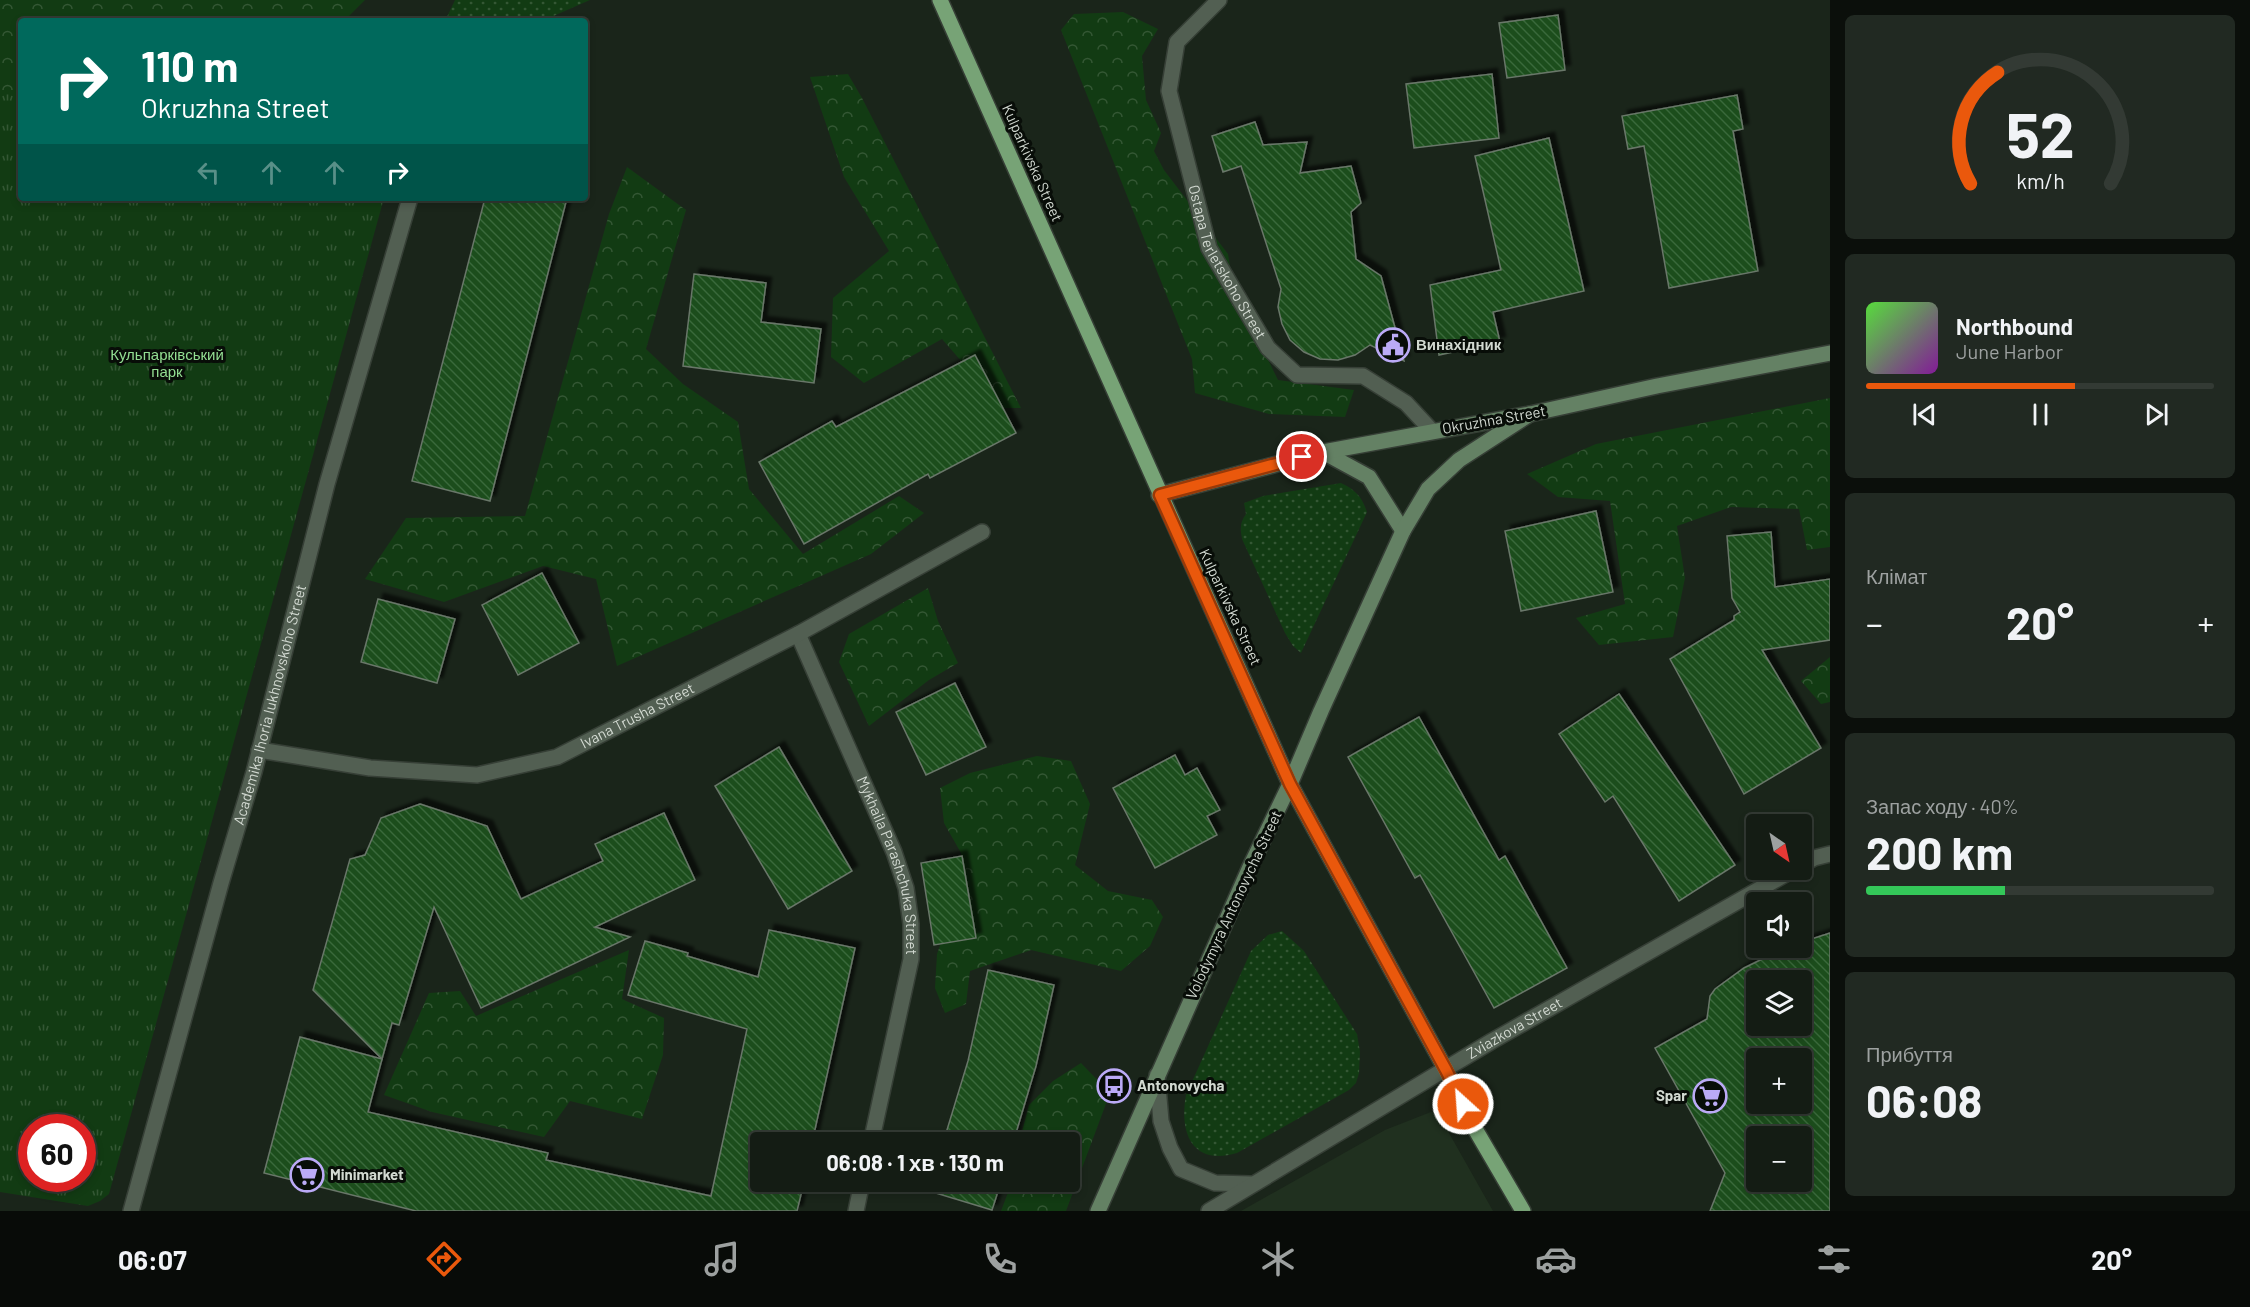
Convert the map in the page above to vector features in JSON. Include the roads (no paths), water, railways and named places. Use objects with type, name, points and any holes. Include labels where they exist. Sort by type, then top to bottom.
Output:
[{"type":"main road","name":"Kulparkivska Street","points":[[940,0],[1290,784],[1472,1122],[1523,1211]]},
{"type":"main road","name":"Okruzhna Street","points":[[1160,495],[1323,452],[1530,414],[1658,386],[1830,353]]},
{"type":"main road","name":"Volodymyra Antonovycha Street","points":[[1098,1211],[1250,867],[1290,784],[1320,711],[1403,531],[1428,489],[1459,460],[1530,414]]},
{"type":"main road","points":[[1323,452],[1369,477],[1403,531]]},
{"type":"street","name":"Ostapa Terletskoho Street","points":[[1219,0],[1177,42],[1169,91],[1209,248],[1268,348],[1297,375],[1363,376],[1406,403],[1432,431]]},
{"type":"street","name":"Academika Ihoria Iukhnovskoho Street","points":[[131,1211],[260,750],[327,484],[409,201]]},
{"type":"street","name":"Ivana Trusha Street","points":[[260,750],[370,768],[477,775],[557,757],[798,634],[982,532]]},
{"type":"street","name":"Mykhaila Parashchuka Street","points":[[798,634],[894,852],[906,888],[911,924],[911,959],[873,1132]]},
{"type":"street","points":[[1812,859],[1830,854]]},
{"type":"street","name":"Zviazkova Street","points":[[1209,1211],[1547,1009],[1775,880]]},
{"type":"street","points":[[1157,1075],[1161,1121],[1170,1148],[1181,1169],[1215,1183],[1251,1184]]},
{"type":"street","points":[[856,1211],[860,1192]]},
{"type":"place","name":"Винахідник","points":[[1393,345]]},
{"type":"place","name":"Antonovycha","points":[[1114,1086]]},
{"type":"place","name":"Spar","points":[[1710,1096]]},
{"type":"place","name":"Minimarket","points":[[307,1175]]},
{"type":"park label","name":"Кульпарківський парк","points":[[167,364]]}]
